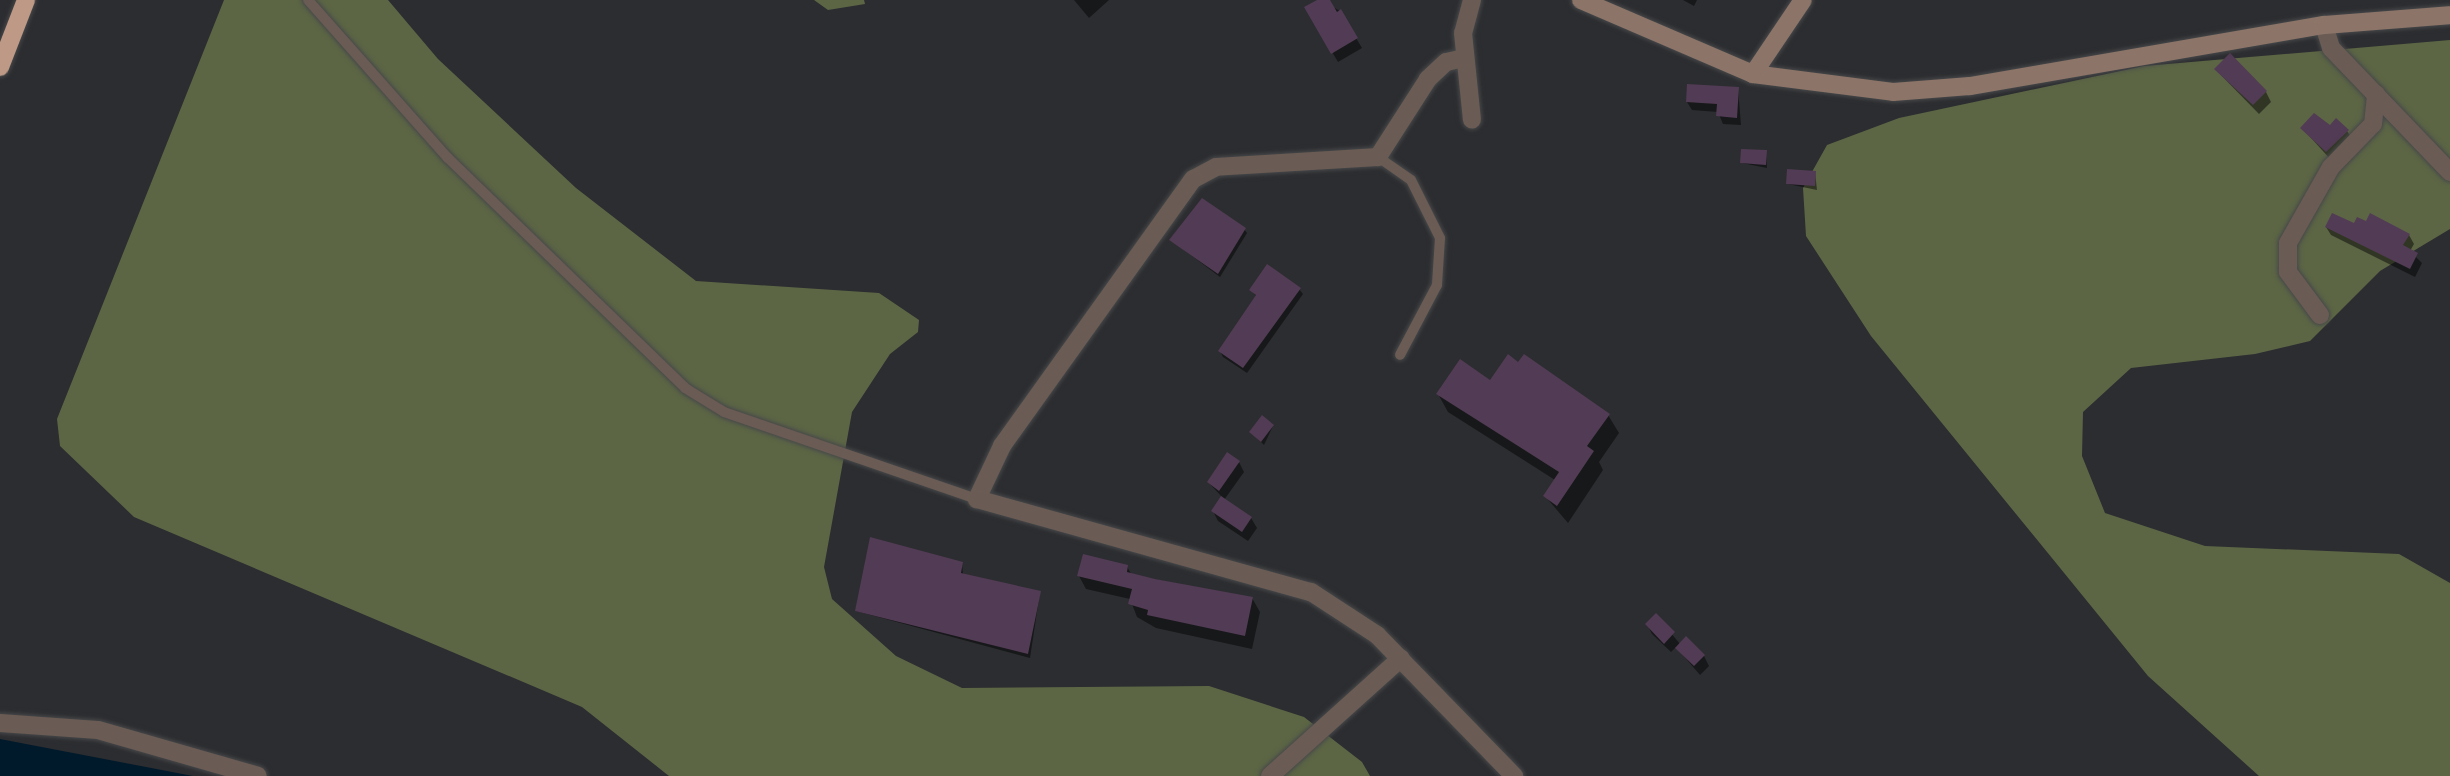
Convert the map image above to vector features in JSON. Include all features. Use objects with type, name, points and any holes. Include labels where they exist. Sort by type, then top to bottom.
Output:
[{"type":"highway","points":[[0,67],[26,0]]},
{"type":"street","points":[[1472,0],[1463,33],[1472,120]]},
{"type":"street","points":[[1581,0],[1753,74],[1847,90],[1923,93],[2324,25],[2450,15]]},
{"type":"street","points":[[1753,74],[1803,0]]},
{"type":"street","points":[[2324,25],[2331,48],[2450,172]]},
{"type":"street","points":[[1464,58],[1446,62],[1428,79],[1378,157],[1202,172],[1002,446],[977,499],[1311,592],[1377,635],[1514,776]]},
{"type":"street","points":[[2320,315],[2288,272],[2288,243],[2331,167],[2373,124],[2376,94]]},
{"type":"street","points":[[1270,776],[1401,658]]},
{"type":"street","points":[[0,723],[98,730],[258,776]]},
{"type":"lane","points":[[309,0],[448,158],[685,388],[724,412],[977,499]]},
{"type":"lane","points":[[1378,157],[1410,180],[1440,238],[1437,285],[1400,355]]},
{"type":"green space","points":[[224,0],[388,0],[438,59],[576,188],[696,281],[879,293],[919,320],[918,332],[890,354],[852,412],[824,567],[832,599],[896,656],[962,688],[1209,686],[1304,717],[1362,762],[1370,776],[669,776],[582,707],[134,517],[60,446],[57,419]]},
{"type":"green space","points":[[814,0],[864,0],[865,4],[828,10]]},
{"type":"green space","points":[[2450,40],[2450,229],[2380,271],[2310,341],[2255,354],[2131,368],[2083,412],[2082,456],[2105,513],[2205,546],[2399,554],[2450,583],[2450,776],[2259,776],[2148,676],[1871,336],[1806,236],[1803,188],[1827,145],[1899,118],[2144,66]]},
{"type":"water","points":[[0,739],[193,776],[0,776]]},
{"type":"building","points":[[1317,0],[1330,0],[1337,12],[1341,9],[1358,38],[1331,54],[1304,7]]},
{"type":"building","points":[[2230,53],[2267,91],[2253,105],[2214,69]]},
{"type":"building","points":[[1687,84],[1739,87],[1737,118],[1716,116],[1717,104],[1686,102]]},
{"type":"building","points":[[2314,113],[2330,125],[2336,118],[2349,130],[2326,152],[2300,128]]},
{"type":"building","points":[[1741,149],[1767,150],[1766,165],[1740,163]]},
{"type":"building","points":[[1787,169],[1816,171],[1815,186],[1786,184]]},
{"type":"building","points":[[1202,198],[1246,228],[1218,274],[1169,240]]},
{"type":"building","points":[[2332,213],[2354,223],[2357,217],[2366,221],[2370,213],[2410,234],[2403,245],[2418,253],[2410,269],[2325,227]]},
{"type":"building","points":[[1267,264],[1301,288],[1243,368],[1218,351],[1256,295],[1249,290]]},
{"type":"building","points":[[1508,354],[1518,362],[1524,354],[1610,414],[1587,446],[1594,451],[1557,506],[1543,496],[1559,472],[1436,394],[1460,359],[1490,380]]},
{"type":"building","points":[[1262,415],[1274,425],[1261,442],[1249,432]]},
{"type":"building","points":[[1227,452],[1240,461],[1219,491],[1207,482]]},
{"type":"building","points":[[1221,496],[1252,517],[1242,532],[1211,511]]},
{"type":"building","points":[[870,537],[963,562],[961,573],[1041,591],[1028,654],[855,611]]},
{"type":"building","points":[[1083,554],[1128,565],[1127,572],[1253,597],[1245,636],[1147,615],[1148,610],[1128,604],[1132,589],[1077,576]]},
{"type":"building","points":[[1656,613],[1675,632],[1664,644],[1645,624]]},
{"type":"building","points":[[1686,636],[1705,655],[1694,666],[1675,648]]}]
